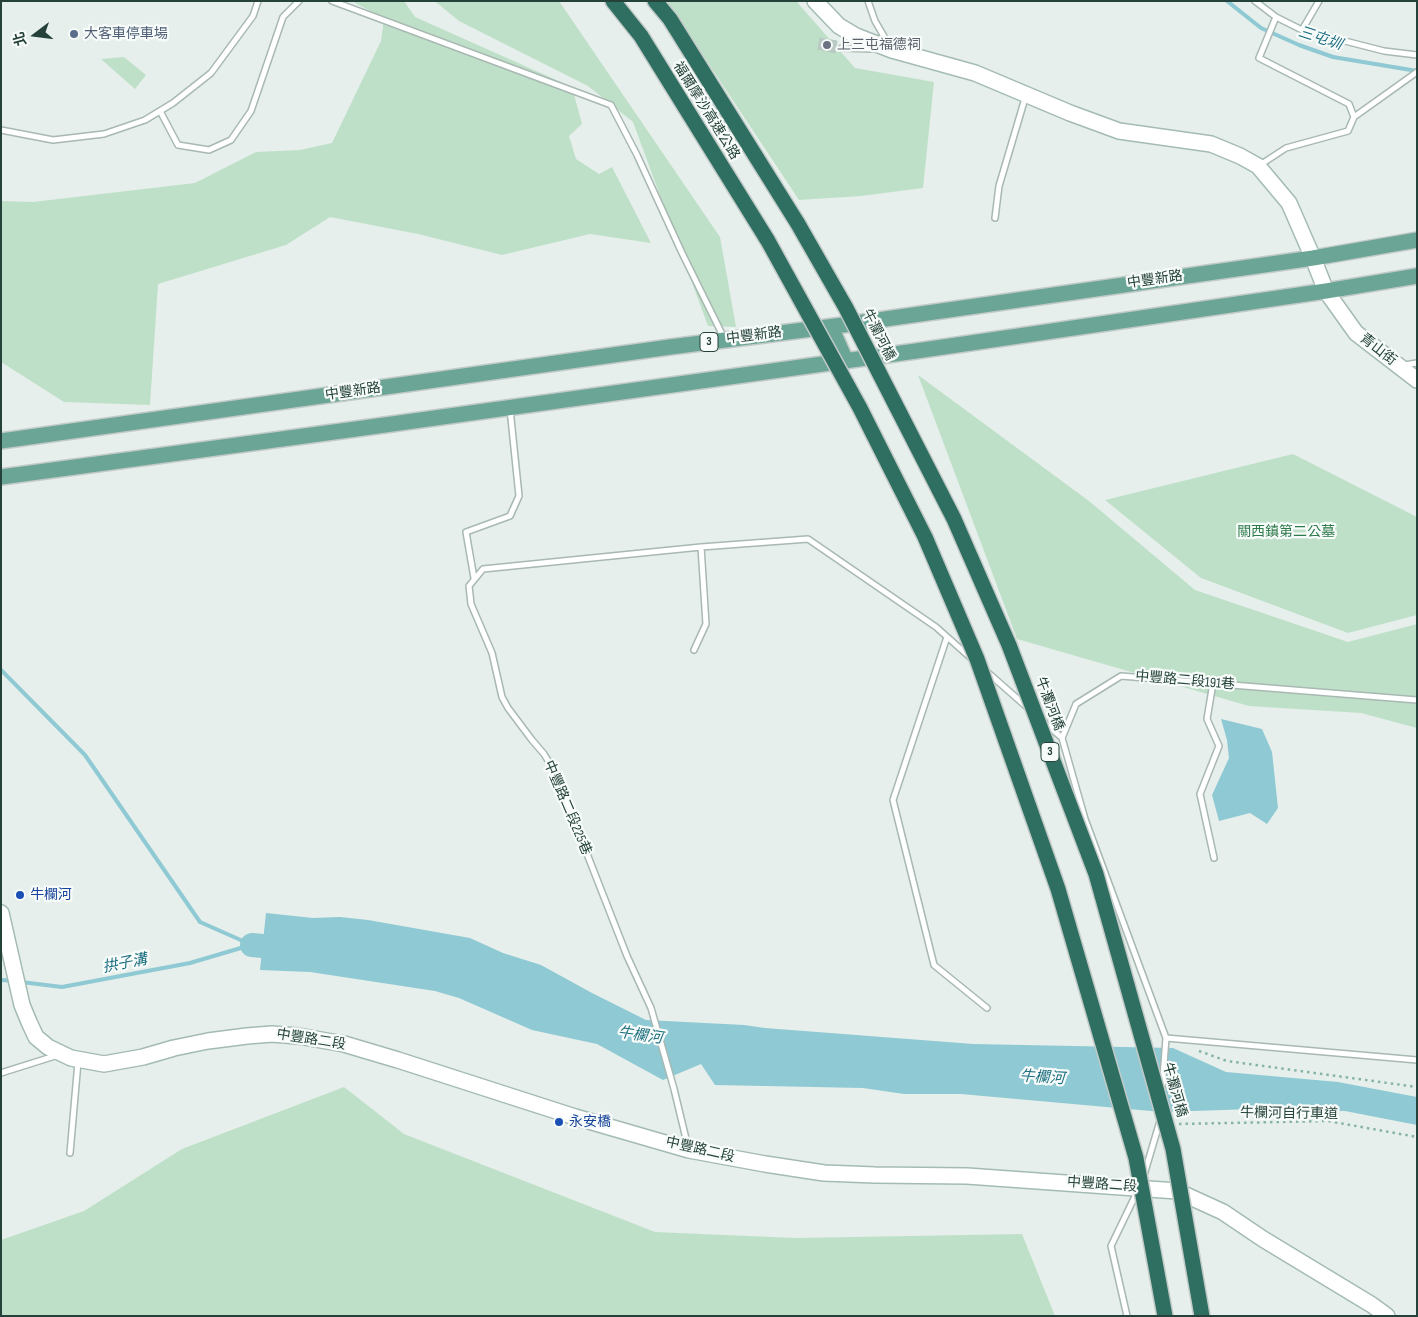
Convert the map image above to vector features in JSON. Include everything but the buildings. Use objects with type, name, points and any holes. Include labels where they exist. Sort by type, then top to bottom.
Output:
[{"type":"highway","name":"福爾摩沙高速公路","points":[[612,1],[641,36],[768,241],[860,408],[925,537],[977,660],[1058,889],[1136,1158],[1165,1316]]},
{"type":"highway","name":"福爾摩沙高速公路","points":[[655,1],[670,19],[798,224]]},
{"type":"highway","name":"牛瀾河橋","points":[[798,224],[846,308],[954,519],[1009,645],[1096,874],[1173,1149],[1202,1316]]},
{"type":"main road","name":"中豐新路","points":[[1,441],[830,327],[1313,258],[1417,240]]},
{"type":"main road","points":[[1,477],[846,361],[1417,276]]},
{"type":"main road","points":[[830,327],[846,361]]},
{"type":"street","points":[[815,1],[838,26],[856,36],[892,50],[975,73],[1070,113],[1119,131],[1211,144],[1258,166]]},
{"type":"street","name":"青山街","points":[[1258,166],[1289,203],[1326,291],[1356,333],[1417,380]]},
{"type":"street","points":[[1,913],[5,948]]},
{"type":"street","name":"中豐路二段","points":[[5,948],[22,1005],[36,1037],[48,1047],[61,1054],[78,1059],[104,1064],[143,1058],[174,1048],[238,1037],[272,1034],[298,1036],[344,1044],[689,1150],[824,1173],[967,1176],[1177,1191],[1223,1212],[1387,1316]]},
{"type":"lane","points":[[1,130],[53,140],[104,134],[160,111],[211,74],[253,16],[258,1]]},
{"type":"lane","points":[[160,111],[178,145],[208,150],[231,140],[251,111],[282,17],[299,1]]},
{"type":"lane","points":[[332,1],[611,105],[637,155],[725,340]]},
{"type":"lane","points":[[868,1],[875,21],[892,50]]},
{"type":"lane","points":[[1255,1],[1276,17],[1302,30],[1384,51],[1417,55]]},
{"type":"lane","points":[[1302,30],[1319,1]]},
{"type":"lane","points":[[1276,17],[1259,58],[1349,104],[1354,117]]},
{"type":"lane","points":[[842,48],[892,50]]},
{"type":"lane","points":[[1258,166],[1286,148],[1348,131],[1354,117],[1417,72]]},
{"type":"lane","points":[[996,218],[999,186],[1026,95]]},
{"type":"lane","points":[[1398,366],[1417,363]]},
{"type":"lane","name":"中豐路二段225巷","points":[[510,408],[519,496],[510,516],[466,532],[474,578],[469,586],[471,604],[492,652],[502,697],[555,772],[627,956],[650,1008],[674,1089],[689,1150]]},
{"type":"lane","points":[[474,578],[483,569],[700,547],[808,539],[936,628],[1062,738],[1085,819],[1166,1038],[1160,1123],[1140,1188],[1111,1246],[1127,1316]]},
{"type":"lane","points":[[694,650],[706,624],[700,547]]},
{"type":"lane","points":[[947,637],[893,800],[934,965],[987,1008]]},
{"type":"lane","name":"中豐路二段191巷","points":[[1062,738],[1076,704],[1121,676],[1417,700]]},
{"type":"lane","points":[[1213,683],[1207,719],[1219,746],[1200,794],[1214,858]]},
{"type":"lane","points":[[1166,1038],[1417,1060]]},
{"type":"lane","points":[[1,1073],[61,1054]]},
{"type":"lane","points":[[70,1153],[78,1059]]},
{"type":"path","points":[[1192,1048],[1227,1061],[1417,1087]]},
{"type":"path","name":"牛欄河自行車道","points":[[1160,1123],[1328,1122],[1417,1137]]},
{"type":"green space","points":[[352,1],[404,1],[415,17],[572,87],[582,124],[569,136],[576,159],[599,174],[612,167],[651,243],[590,234],[502,255],[418,234],[330,217],[286,245],[158,284],[150,405],[64,402],[1,362],[1,201],[33,202],[195,183],[256,152],[300,150],[332,143],[381,41],[384,19]]},
{"type":"green space","points":[[559,1],[720,237],[736,327],[708,326],[633,122],[588,86],[459,21],[436,2]]},
{"type":"green space","points":[[667,1],[796,1],[855,68],[934,82],[923,188],[861,196],[799,200]]},
{"type":"green space","points":[[124,57],[146,75],[135,89],[101,59]]},
{"type":"green space","points":[[918,375],[1089,501],[1195,590],[1348,642],[1417,624],[1417,728],[1361,713],[1249,706],[1017,639]]},
{"type":"green space","name":"關西鎮第二公墓","points":[[1293,454],[1417,517],[1417,615],[1348,633],[1201,578],[1105,500]]},
{"type":"green space","points":[[344,1087],[404,1134],[655,1232],[796,1238],[1022,1234],[1055,1316],[1,1316],[1,1240],[84,1211],[182,1149]]},
{"type":"water","points":[[1221,719],[1262,729],[1272,752],[1278,808],[1267,824],[1250,813],[1219,821],[1212,795],[1229,758],[1227,740]]},
{"type":"water","name":"牛欄河","points":[[266,913],[313,918],[340,917],[368,920],[470,938],[503,953],[541,965],[646,1020],[744,1025],[973,1044],[1173,1048],[1226,1072],[1338,1082],[1417,1097],[1417,1125],[1345,1111],[1254,1109],[1162,1112],[961,1094],[904,1094],[863,1088],[715,1085],[701,1064],[663,1080],[597,1044],[532,1030],[459,998],[435,991],[310,972],[260,970]]},
{"type":"waterway","name":"三屯圳","points":[[1227,1],[1261,28],[1299,45],[1333,57],[1417,71]]},
{"type":"waterway","name":"牛欄河","points":[[1,670],[85,755],[200,922],[252,945]]},
{"type":"waterway","name":"拱子溝","points":[[21,982],[62,987],[190,963],[251,945]]},
{"type":"waterway","name":"牛欄河","points":[[252,945],[295,949]]},
{"type":"waterway","name":"拱子溝","points":[[1,980],[14,981]]},
{"type":"place","name":"大客車停車場","points":[[74,34]]},
{"type":"place","name":"上三屯福德祠","points":[[827,45]]},
{"type":"place","name":"牛欄河","points":[[20,895]]},
{"type":"place","name":"永安橋","points":[[559,1122]]}]
